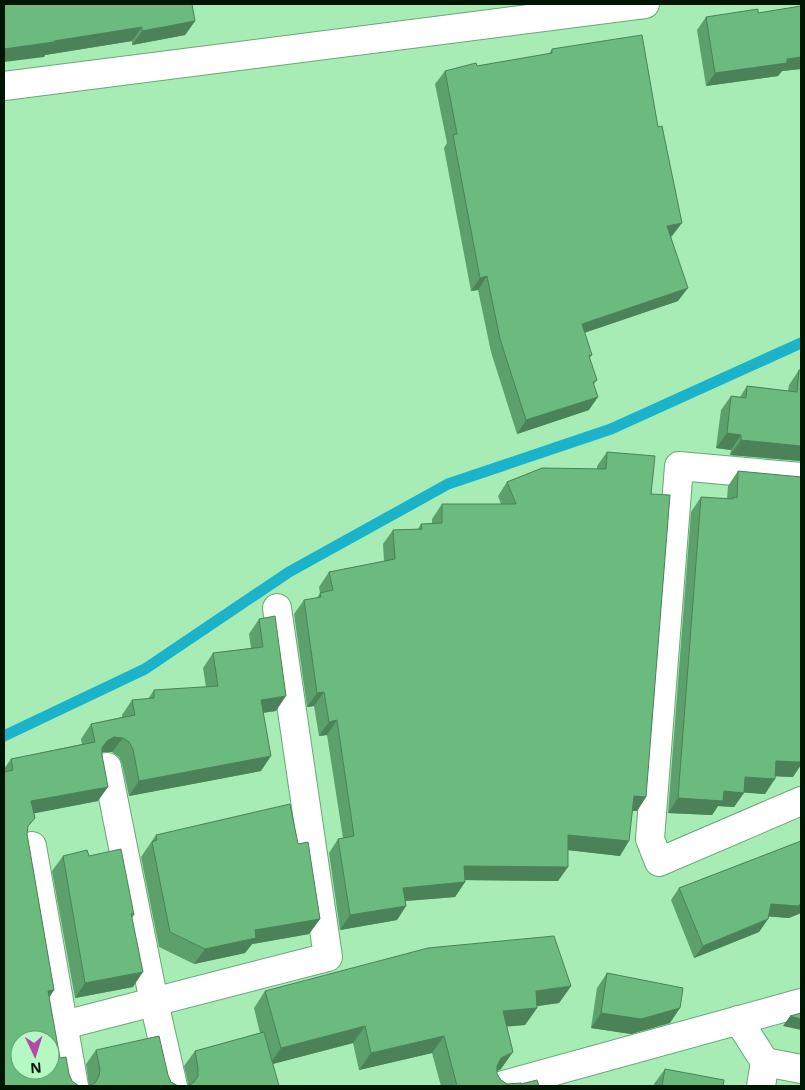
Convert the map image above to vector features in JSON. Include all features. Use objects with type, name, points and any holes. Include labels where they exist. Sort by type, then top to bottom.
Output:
[{"type":"street","points":[[4,86],[645,4]]},
{"type":"street","points":[[801,477],[679,466],[650,839],[659,862],[801,801]]},
{"type":"street","points":[[64,1025],[328,957],[277,608]]},
{"type":"street","points":[[107,767],[154,1002],[173,1086]]},
{"type":"street","points":[[32,846],[74,1086]]},
{"type":"street","points":[[500,1086],[580,1075],[738,1020],[801,1002]]},
{"type":"street","points":[[738,1020],[763,1074],[801,1069]]},
{"type":"building","points":[[4,4],[192,4],[195,21],[142,31],[142,27],[4,49]]},
{"type":"building","points":[[801,6],[801,57],[787,59],[787,63],[715,73],[706,17],[758,9],[758,13]]},
{"type":"building","points":[[642,35],[658,127],[662,126],[682,223],[667,226],[688,288],[582,324],[592,355],[589,356],[597,380],[593,382],[598,397],[526,420],[500,339],[487,276],[480,278],[453,135],[457,134],[445,71],[476,63],[477,66],[552,53],[552,49]]},
{"type":"building","points":[[799,370],[801,370],[801,446],[741,440],[741,435],[727,433],[731,396],[746,398],[747,386],[797,392]]},
{"type":"building","points":[[607,452],[655,456],[651,494],[670,495],[646,797],[634,796],[629,841],[568,835],[568,867],[464,866],[465,882],[403,888],[406,906],[350,915],[338,839],[354,836],[337,720],[329,722],[324,692],[317,693],[304,600],[321,597],[320,593],[333,590],[329,572],[395,559],[393,530],[422,529],[421,524],[442,523],[442,504],[516,504],[507,482],[542,468],[606,469]]},
{"type":"building","points":[[738,471],[801,477],[801,762],[776,761],[775,779],[745,777],[744,793],[724,791],[723,801],[678,798],[701,497],[737,498]]},
{"type":"building","points":[[275,616],[286,696],[261,700],[271,756],[139,781],[133,749],[129,742],[123,738],[114,737],[107,741],[102,748],[108,787],[31,801],[35,818],[28,826],[27,834],[54,990],[48,991],[55,1030],[10,1030],[10,1080],[60,1080],[60,1058],[66,1057],[72,1081],[79,1086],[4,1086],[4,772],[13,770],[11,759],[95,742],[91,724],[135,715],[132,700],[154,698],[154,690],[218,686],[213,653],[263,647],[259,619]]},
{"type":"building","points":[[290,804],[298,844],[308,842],[320,919],[255,930],[256,938],[205,949],[170,932],[152,842],[157,840],[156,835]]},
{"type":"building","points":[[801,841],[801,904],[798,906],[771,904],[768,919],[703,946],[679,888]]},
{"type":"building","points":[[121,849],[143,972],[85,983],[63,856],[87,850],[89,856]]},
{"type":"building","points":[[554,936],[571,986],[536,991],[537,1008],[503,1011],[513,1052],[501,1058],[497,1066],[497,1074],[507,1084],[521,1084],[537,1080],[539,1086],[457,1086],[444,1036],[371,1053],[365,1026],[281,1048],[265,991],[428,948]]},
{"type":"building","points":[[607,973],[683,988],[680,1008],[641,1019],[601,1013]]},
{"type":"building","points":[[801,1013],[801,1019],[790,1016]]},
{"type":"building","points":[[264,1032],[279,1086],[188,1086],[198,1076],[195,1051]]},
{"type":"building","points":[[159,1036],[168,1075],[171,1082],[178,1086],[88,1086],[95,1083],[99,1076],[100,1069],[96,1050]]},
{"type":"building","points":[[665,1069],[724,1080],[723,1086],[662,1086]]},
{"type":"waterway","points":[[4,736],[145,669],[289,572],[448,484],[611,429],[801,343]]}]
